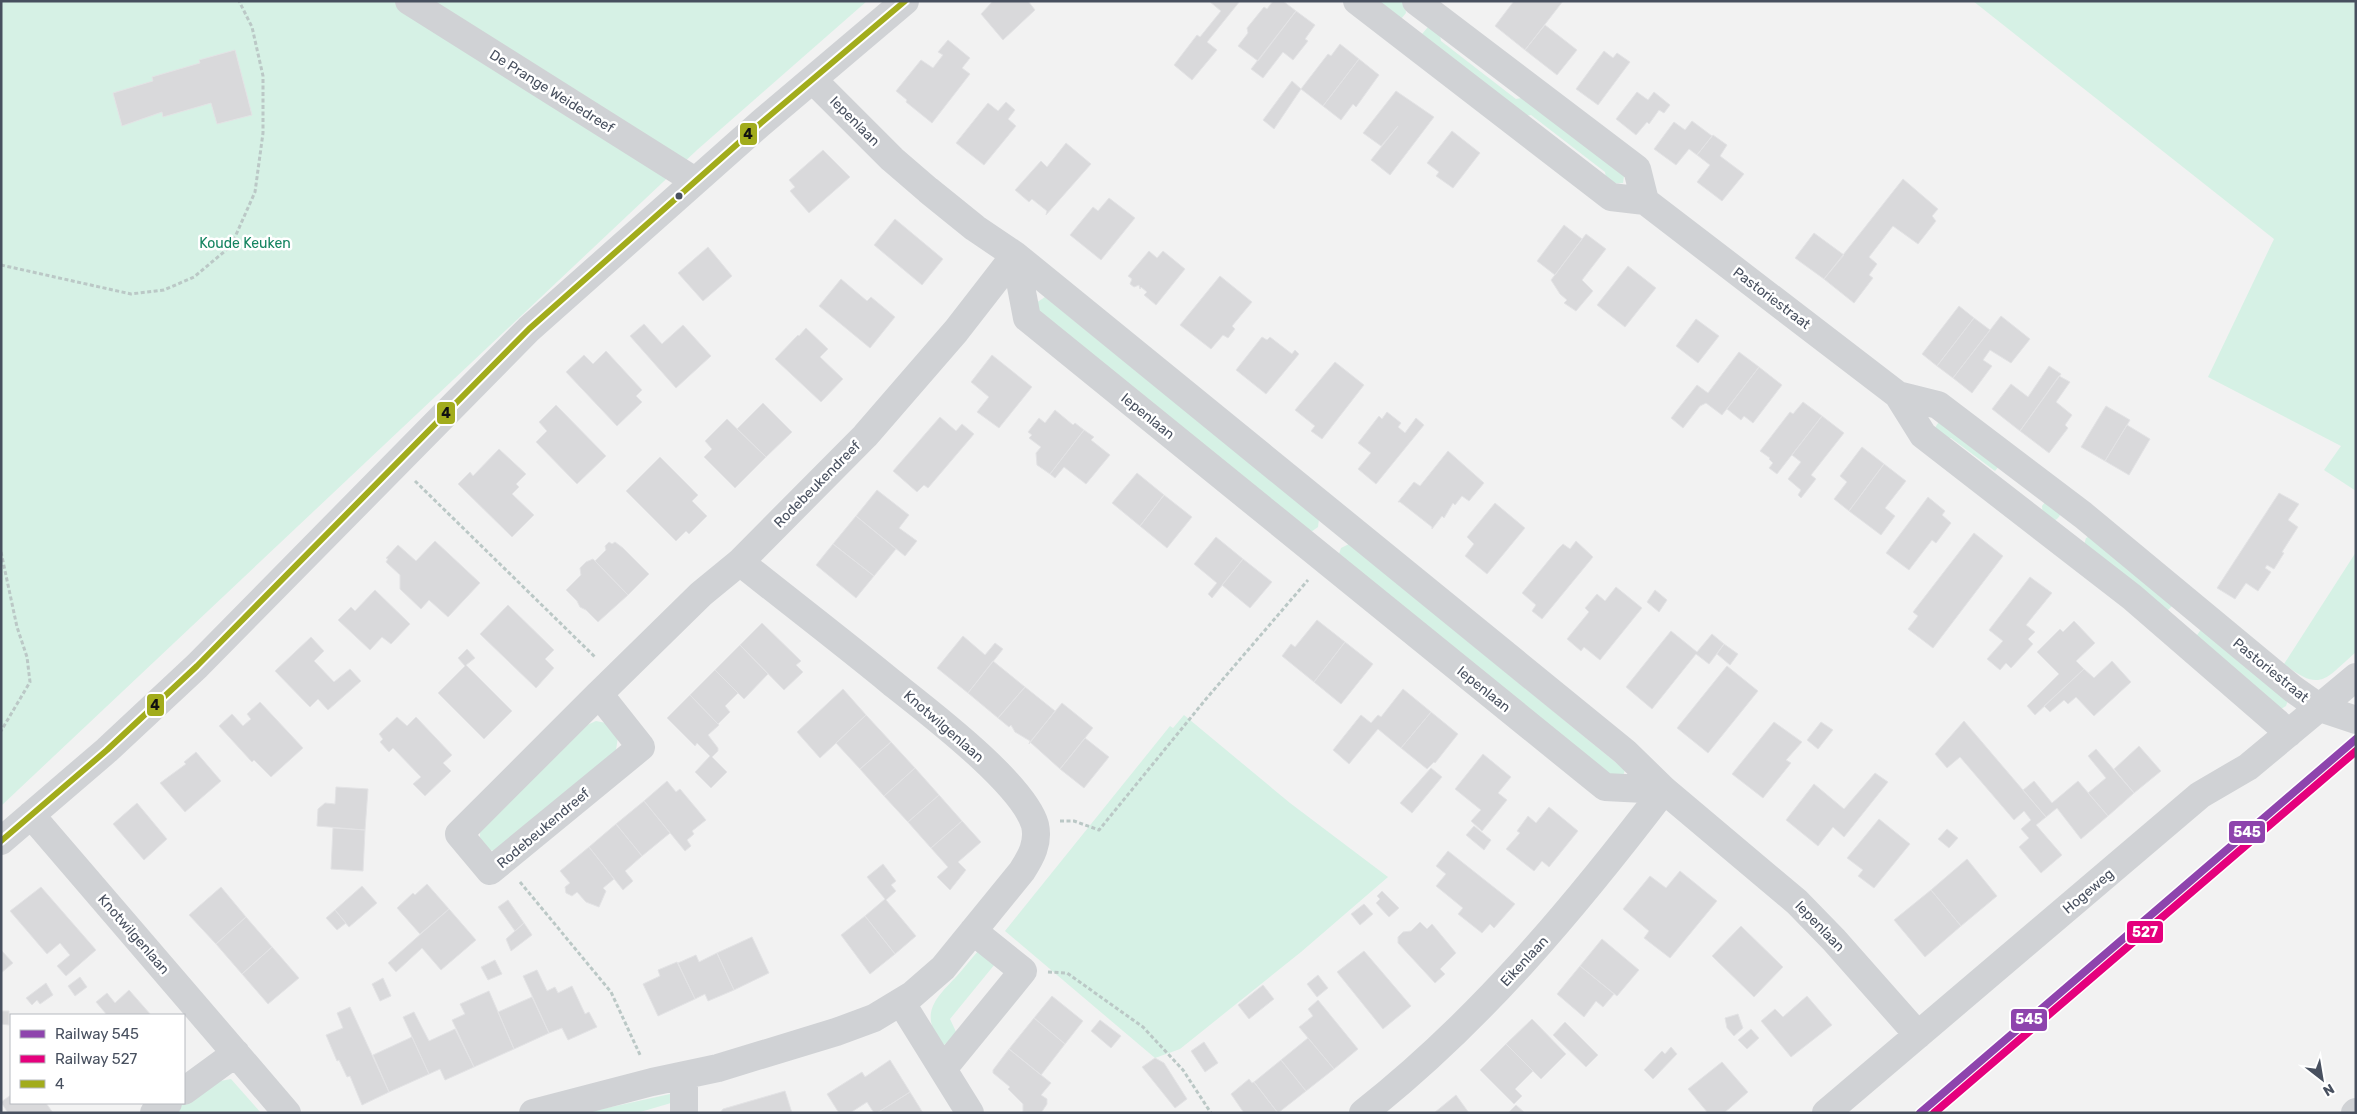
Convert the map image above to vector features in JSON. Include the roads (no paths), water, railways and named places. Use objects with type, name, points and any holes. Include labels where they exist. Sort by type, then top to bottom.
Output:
[{"type":"street","name":"De Prange Weidedreef","points":[[409,1],[695,181]]},
{"type":"street","points":[[1,841],[107,750],[197,666],[529,329],[695,181],[905,1]]},
{"type":"street","points":[[1357,1],[1403,37],[1611,197],[1645,201],[1636,169],[1420,4],[1403,37]]},
{"type":"street","name":"Iepenlaan","points":[[813,80],[892,159],[928,190],[1015,256],[1625,752],[1664,790],[1797,902],[1834,940],[1918,1035]]},
{"type":"street","name":"Pastoriestraat","points":[[1645,201],[1898,395],[1923,435],[2132,596],[2289,733]]},
{"type":"street","name":"Iepenlaan","points":[[1015,256],[1027,318],[1605,787],[1664,790]]},
{"type":"street","name":"Rodebeukendreef","points":[[608,686],[641,747],[490,871],[459,834],[608,686],[701,594],[740,562],[890,410],[1015,256]]},
{"type":"street","name":"Pastoriestraat","points":[[1898,395],[1938,405],[2083,515],[2292,689],[2320,708],[2356,720]]},
{"type":"street","points":[[2063,544],[2083,515]]},
{"type":"street","points":[[1317,553],[1343,522]]},
{"type":"street","name":"Knotwilgenlaan","points":[[740,562],[961,739],[1016,795],[1029,812],[1035,826],[1035,846],[1031,857],[1022,871],[973,931]]},
{"type":"street","points":[[2174,633],[2194,606]]},
{"type":"street","name":"Hogeweg","points":[[1826,1113],[2200,795],[2248,766],[2356,677]]},
{"type":"street","name":"Eikenlaan","points":[[1364,1113],[1442,1046],[1528,958],[1595,880],[1664,790]]},
{"type":"street","name":"Knotwilgenlaan","points":[[31,815],[287,1113]]},
{"type":"street","points":[[533,1113],[652,1082],[718,1068],[874,1018],[928,983],[954,956],[973,931],[1023,972],[943,1069]]},
{"type":"street","points":[[901,1002],[970,1113]]},
{"type":"street","points":[[185,1090],[236,1053]]},
{"type":"street","points":[[684,1076],[684,1113]]},
{"type":"street","points":[[154,1113],[167,1104]]},
{"type":"rail line","name":"545","points":[[1920,1113],[2356,739]]},
{"type":"rail line","name":"527","points":[[1934,1113],[2356,751]]},
{"type":"park label","name":"Koude Keuken","points":[[245,243]]}]
